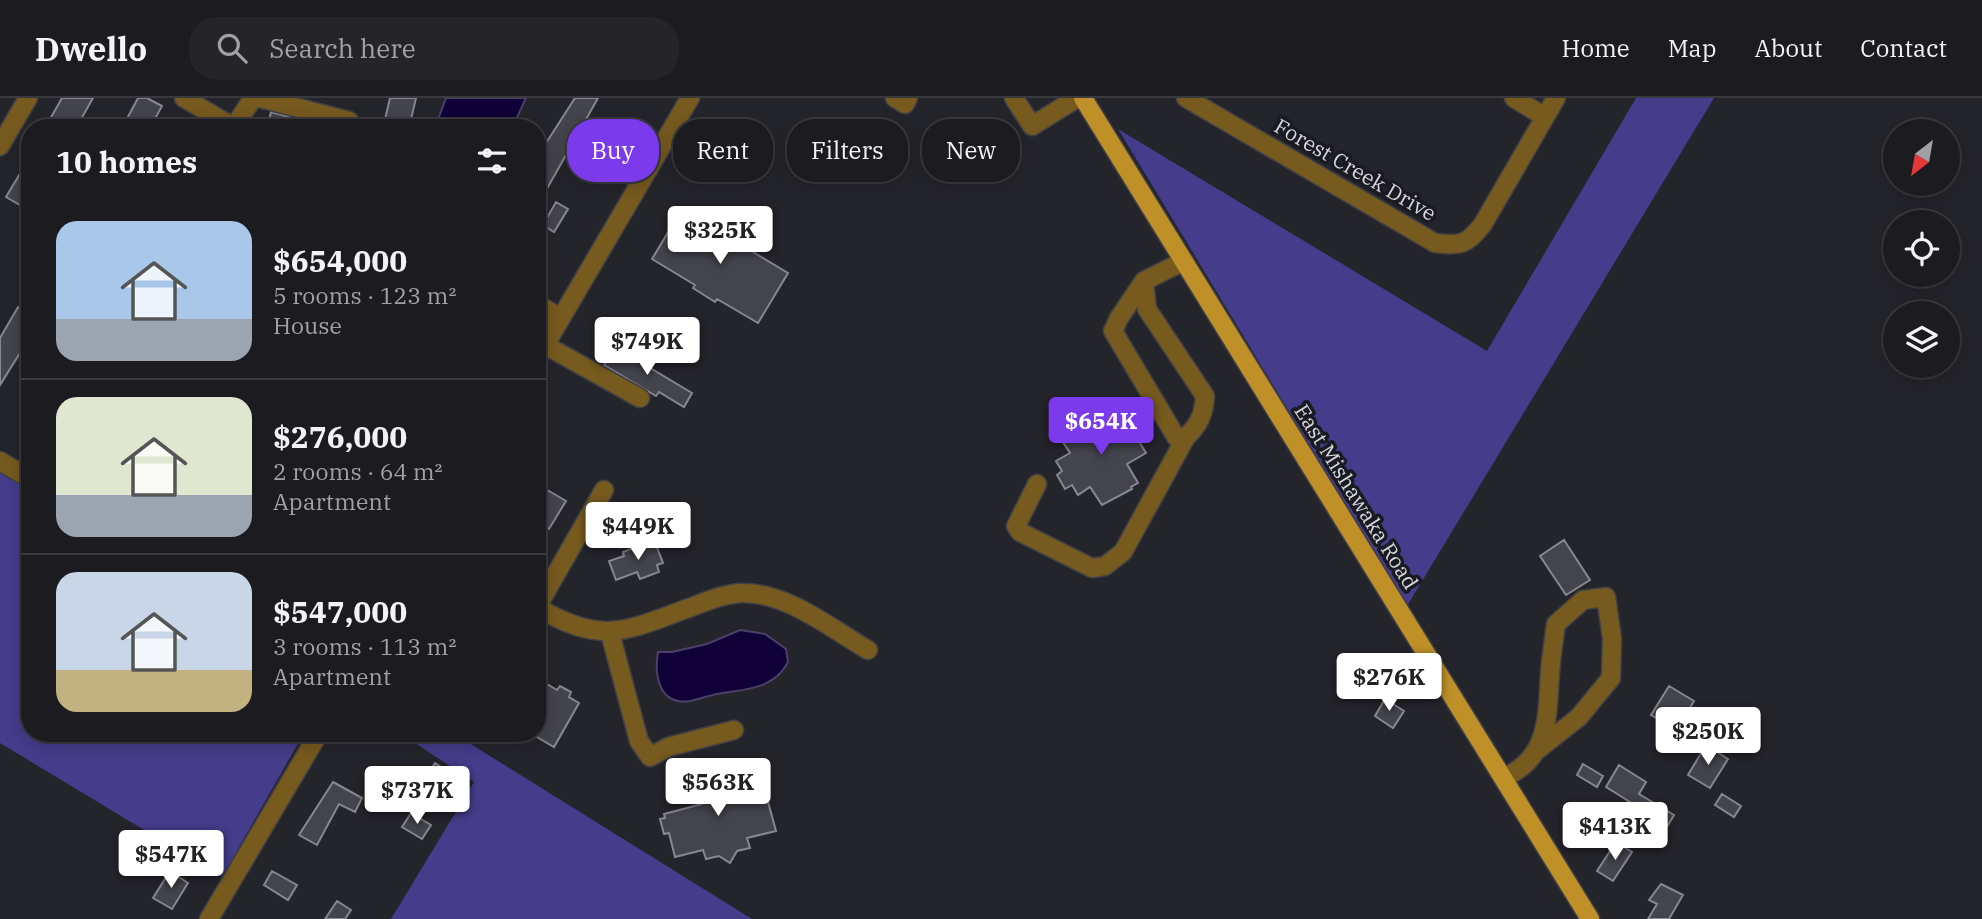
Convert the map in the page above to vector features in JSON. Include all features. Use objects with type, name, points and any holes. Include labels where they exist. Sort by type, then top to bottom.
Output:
[{"type":"main road","name":"East Mishawaka Road","points":[[1083,98],[1590,919]]},
{"type":"street","points":[[0,146],[28,98]]},
{"type":"street","points":[[184,98],[220,119]]},
{"type":"street","points":[[240,119],[253,98]]},
{"type":"street","points":[[260,98],[341,119]]},
{"type":"street","points":[[546,344],[690,98]]},
{"type":"street","points":[[895,98],[905,104],[908,98]]},
{"type":"street","points":[[1013,98],[1032,126],[1077,98]]},
{"type":"street","name":"Forest Creek Drive","points":[[1186,98],[1435,243],[1455,245],[1470,240],[1483,224],[1556,98]]},
{"type":"street","points":[[1514,98],[1545,117]]},
{"type":"street","points":[[1184,261],[1144,281],[1113,331],[1176,437],[1186,437]]},
{"type":"street","points":[[1037,484],[1016,526],[1020,532],[1092,568],[1105,566],[1123,552],[1186,437],[1196,428],[1204,410],[1205,396],[1147,309],[1144,281]]},
{"type":"street","points":[[546,309],[561,318]]},
{"type":"street","points":[[546,354],[640,398]]},
{"type":"street","points":[[0,461],[21,474]]},
{"type":"street","points":[[546,591],[604,490]]},
{"type":"street","points":[[546,612],[583,630],[610,633],[629,630],[722,596],[742,593],[789,604],[868,650]]},
{"type":"street","points":[[1503,778],[1518,771],[1536,751],[1578,717],[1611,678],[1612,638],[1606,597],[1583,600],[1556,624],[1546,729],[1536,751]]},
{"type":"street","points":[[610,633],[639,741],[650,757],[668,747],[734,730]]},
{"type":"street","points":[[209,919],[314,742]]},
{"type":"shaded area","points":[[446,98],[526,98],[516,119],[439,117]]},
{"type":"shaded area","points":[[1636,98],[1714,98],[1407,606],[1118,129],[1487,351]]},
{"type":"shaded area","points":[[0,472],[21,484],[21,742],[299,742],[222,877],[0,743]]},
{"type":"shaded area","points":[[740,630],[765,634],[786,649],[788,662],[775,678],[757,687],[690,701],[671,699],[665,694],[658,679],[658,652],[672,652],[707,644]]},
{"type":"shaded area","points":[[414,742],[467,742],[752,919],[391,919],[474,782]]},
{"type":"building","points":[[62,98],[93,98],[81,119],[50,119]]},
{"type":"building","points":[[138,98],[147,98],[162,106],[155,119],[127,119]]},
{"type":"building","points":[[390,98],[416,98],[411,119],[385,119]]},
{"type":"building","points":[[575,98],[598,98],[586,119],[567,119],[567,153],[548,187],[546,143]]},
{"type":"building","points":[[271,112],[297,119],[269,119]]},
{"type":"building","points":[[21,172],[21,206],[6,197]]},
{"type":"building","points":[[556,202],[568,209],[554,232],[546,227],[546,220]]},
{"type":"building","points":[[682,209],[724,234],[726,231],[750,245],[748,249],[788,273],[758,323],[717,299],[715,302],[693,288],[695,285],[652,259]]},
{"type":"building","points":[[18,307],[21,309],[21,351],[0,385],[0,338]]},
{"type":"building","points":[[617,348],[692,393],[684,407],[659,392],[656,396],[604,365]]},
{"type":"building","points":[[1097,413],[1108,431],[1126,419],[1133,430],[1143,424],[1151,436],[1140,443],[1146,453],[1127,464],[1138,483],[1102,505],[1090,487],[1078,495],[1072,485],[1065,489],[1057,475],[1062,471],[1056,461],[1070,453],[1059,436],[1088,415],[1089,418]]},
{"type":"building","points":[[546,489],[566,501],[549,529],[546,527]]},
{"type":"building","points":[[654,540],[663,563],[657,565],[659,572],[640,579],[637,572],[616,580],[609,561],[624,556],[623,552]]},
{"type":"building","points":[[1564,540],[1590,580],[1566,595],[1540,556]]},
{"type":"building","points":[[546,683],[557,690],[560,686],[571,692],[569,697],[579,703],[554,747],[546,742]]},
{"type":"building","points":[[1669,686],[1694,701],[1676,730],[1651,715]]},
{"type":"building","points":[[1385,699],[1404,711],[1393,728],[1375,716]]},
{"type":"building","points":[[1706,745],[1728,759],[1710,788],[1688,775]]},
{"type":"building","points":[[716,759],[726,797],[764,787],[776,831],[747,838],[750,848],[737,851],[730,863],[719,856],[706,859],[703,850],[675,857],[669,833],[664,834],[660,819],[665,818],[664,814],[702,804],[692,766]]},
{"type":"building","points":[[435,763],[447,771],[439,784],[427,776]]},
{"type":"building","points":[[1583,764],[1603,776],[1597,787],[1577,775]]},
{"type":"building","points":[[1619,765],[1646,782],[1639,794],[1674,815],[1665,830],[1635,812],[1638,807],[1606,787]]},
{"type":"building","points":[[333,782],[362,798],[355,812],[339,804],[317,845],[299,835]]},
{"type":"building","points":[[1722,794],[1741,806],[1734,817],[1715,805]]},
{"type":"building","points":[[411,813],[431,825],[422,839],[402,827]]},
{"type":"building","points":[[1616,842],[1632,852],[1613,881],[1597,871]]},
{"type":"building","points":[[161,848],[177,858],[168,873],[152,863]]},
{"type":"building","points":[[170,871],[188,883],[172,909],[153,898]]},
{"type":"building","points":[[272,871],[297,885],[288,900],[264,885]]},
{"type":"building","points":[[1661,884],[1683,895],[1669,919],[1648,919],[1657,904],[1649,900]]},
{"type":"building","points":[[337,901],[351,910],[345,919],[325,919]]}]
